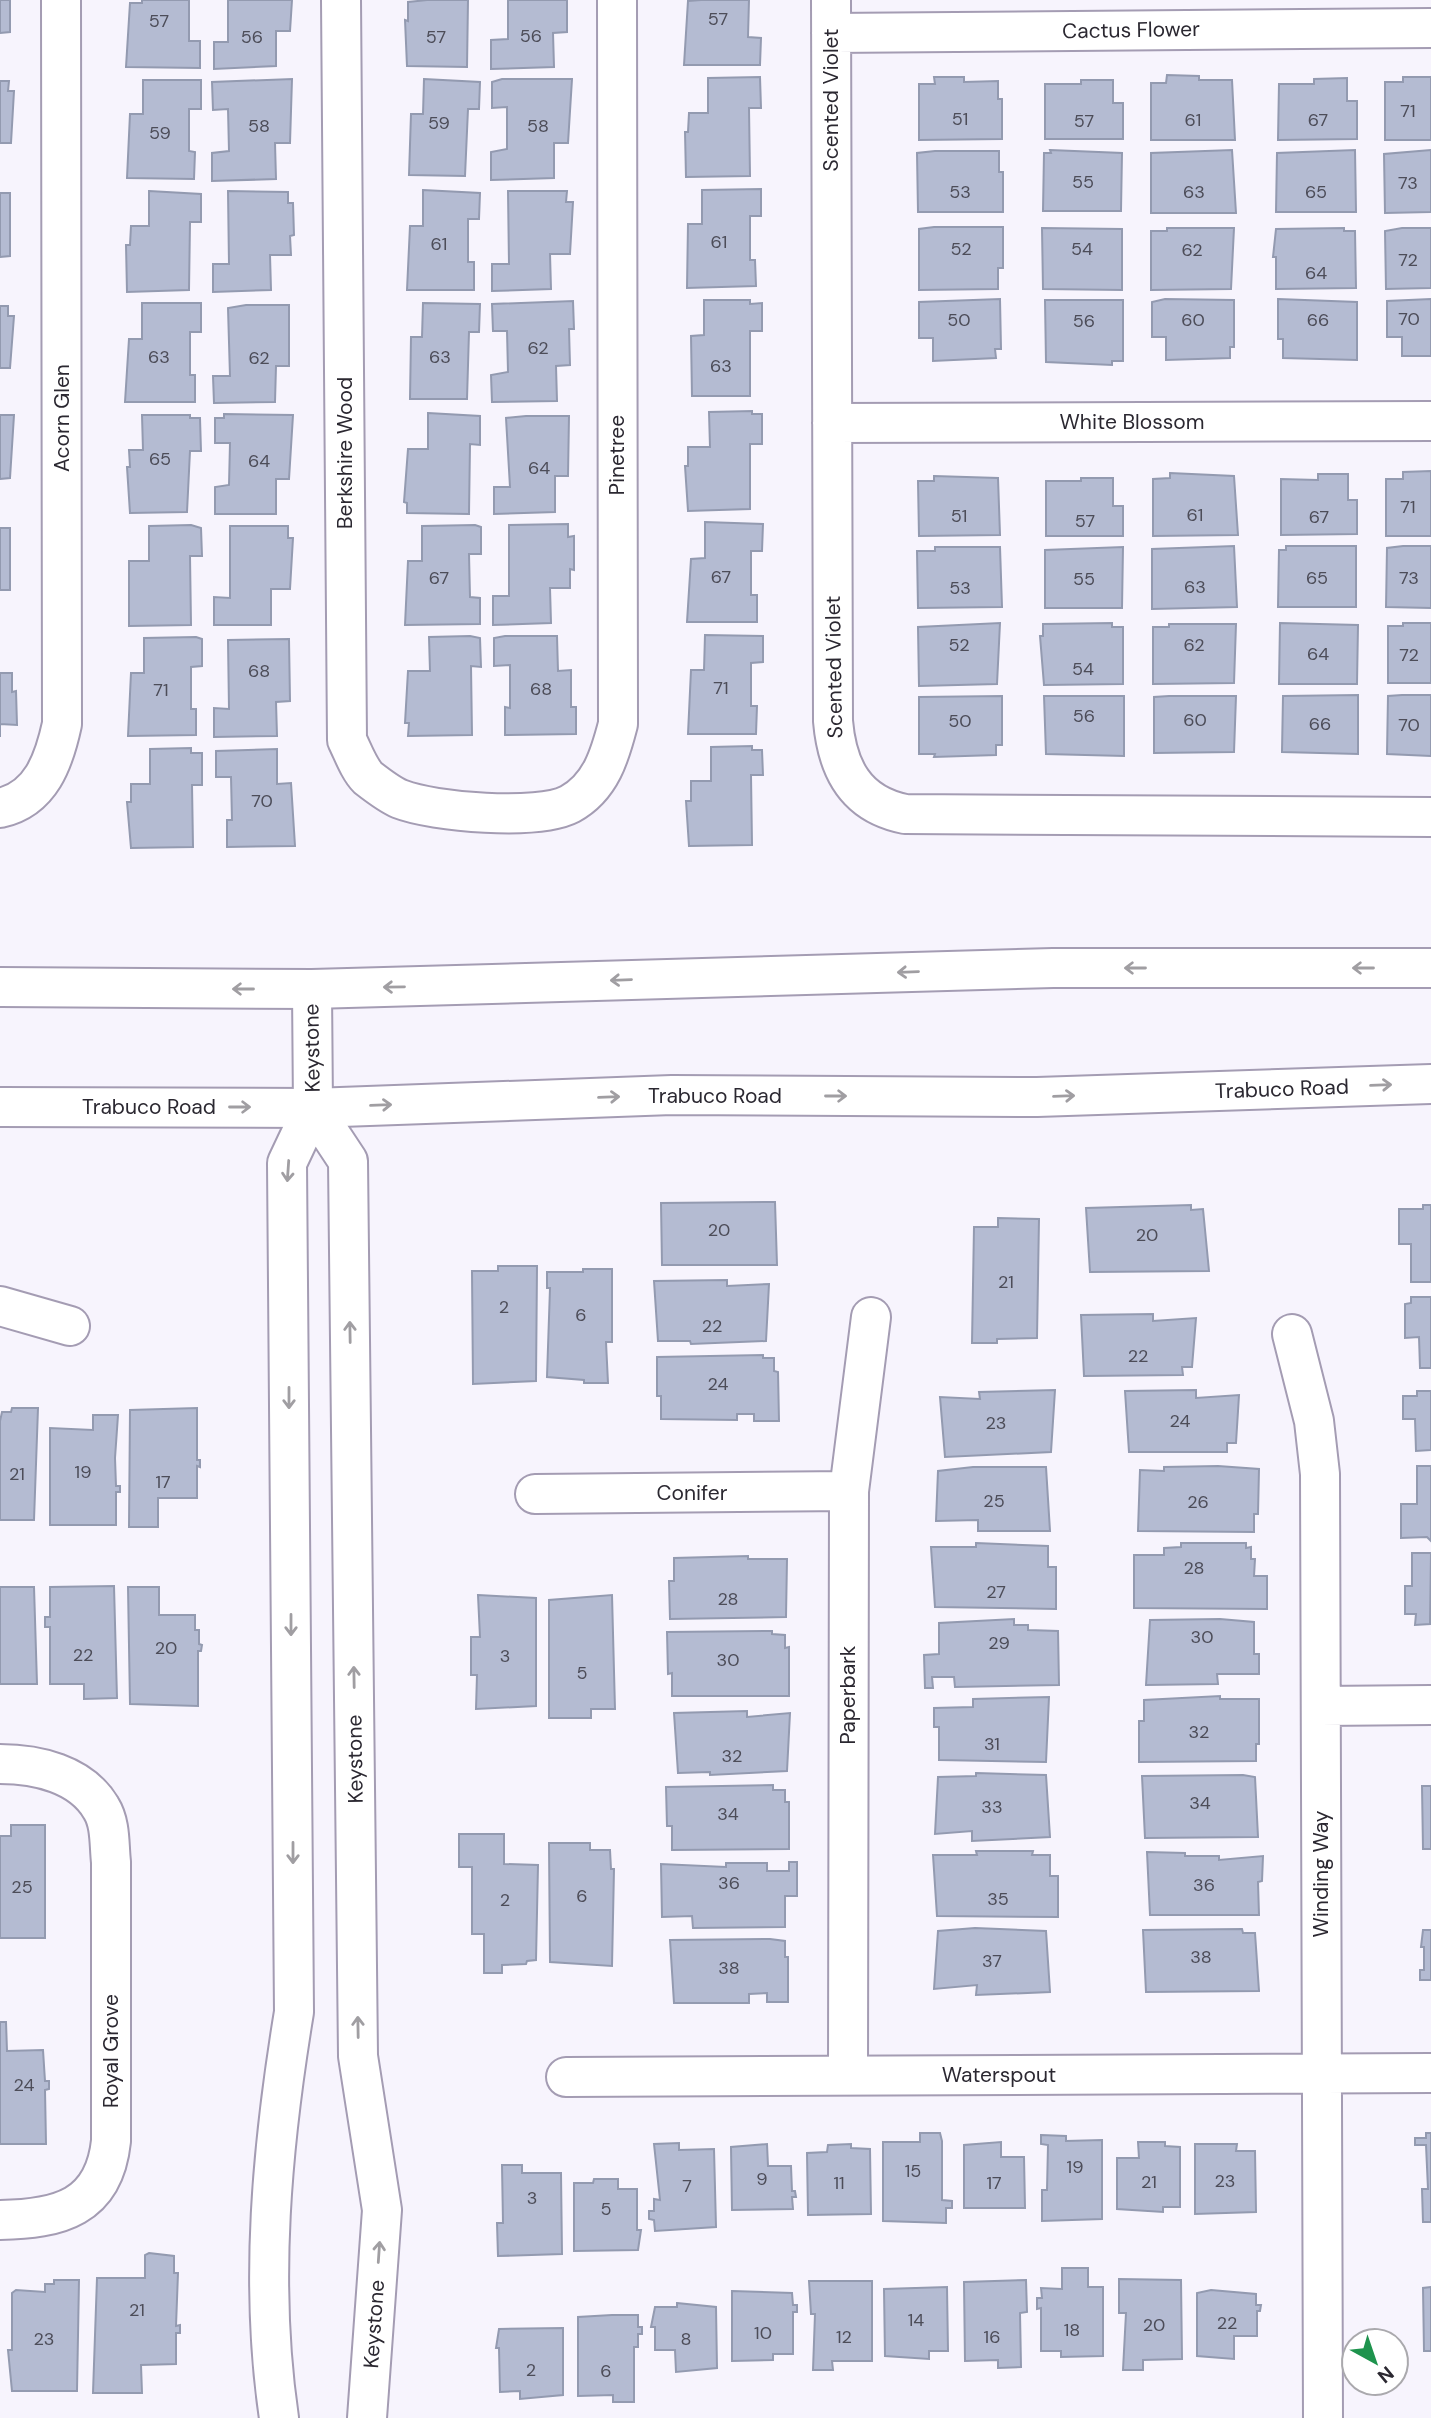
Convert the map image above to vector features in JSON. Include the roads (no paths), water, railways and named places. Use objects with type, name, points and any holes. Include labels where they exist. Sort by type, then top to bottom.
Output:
[{"type":"street","name":"Acorn Glen","points":[[0,808],[13,805],[35,789],[53,762],[62,724],[61,0]]},
{"type":"street","name":"Berkshire Wood","points":[[341,0],[347,740],[366,776],[398,798],[438,809],[482,812]]},
{"type":"street","name":"Pinetree","points":[[482,812],[535,813],[569,805],[590,788],[608,762],[618,724],[617,0]]},
{"type":"street","name":"Cactus Flower","points":[[831,17],[1431,28]]},
{"type":"street","name":"Scented Violet","points":[[831,17],[833,721],[835,752],[849,778],[874,803],[886,810],[905,814],[1431,817]]},
{"type":"street","name":"White Blossom","points":[[832,423],[1431,421]]},
{"type":"street","points":[[0,987],[312,989],[1053,968],[1431,968]]},
{"type":"street","name":"Keystone","points":[[279,2418],[272,2372],[270,2231],[283,2084],[295,2012],[287,1163],[313,1108],[312,989]]},
{"type":"street","name":"Trabuco Road","points":[[0,1107],[313,1108],[672,1095],[1037,1097],[1431,1084]]},
{"type":"street","name":"Keystone","points":[[313,1108],[348,1161],[358,2056],[382,2210],[367,2418]]},
{"type":"street","points":[[0,1306],[70,1326]]},
{"type":"street","name":"Paperbark","points":[[848,2075],[849,1491],[871,1317]]},
{"type":"street","name":"Winding Way","points":[[1292,1334],[1314,1421],[1320,1474],[1323,2418]]},
{"type":"street","name":"Conifer","points":[[535,1494],[849,1491]]},
{"type":"street","points":[[1321,1706],[1431,1705]]},
{"type":"street","name":"Royal Grove","points":[[0,1764],[42,1767],[67,1777],[86,1791],[101,1808],[108,1826],[110,1862],[109,2160],[102,2179],[86,2199],[66,2211],[43,2219],[0,2220]]},
{"type":"street","name":"Waterspout","points":[[566,2077],[1431,2073]]}]
